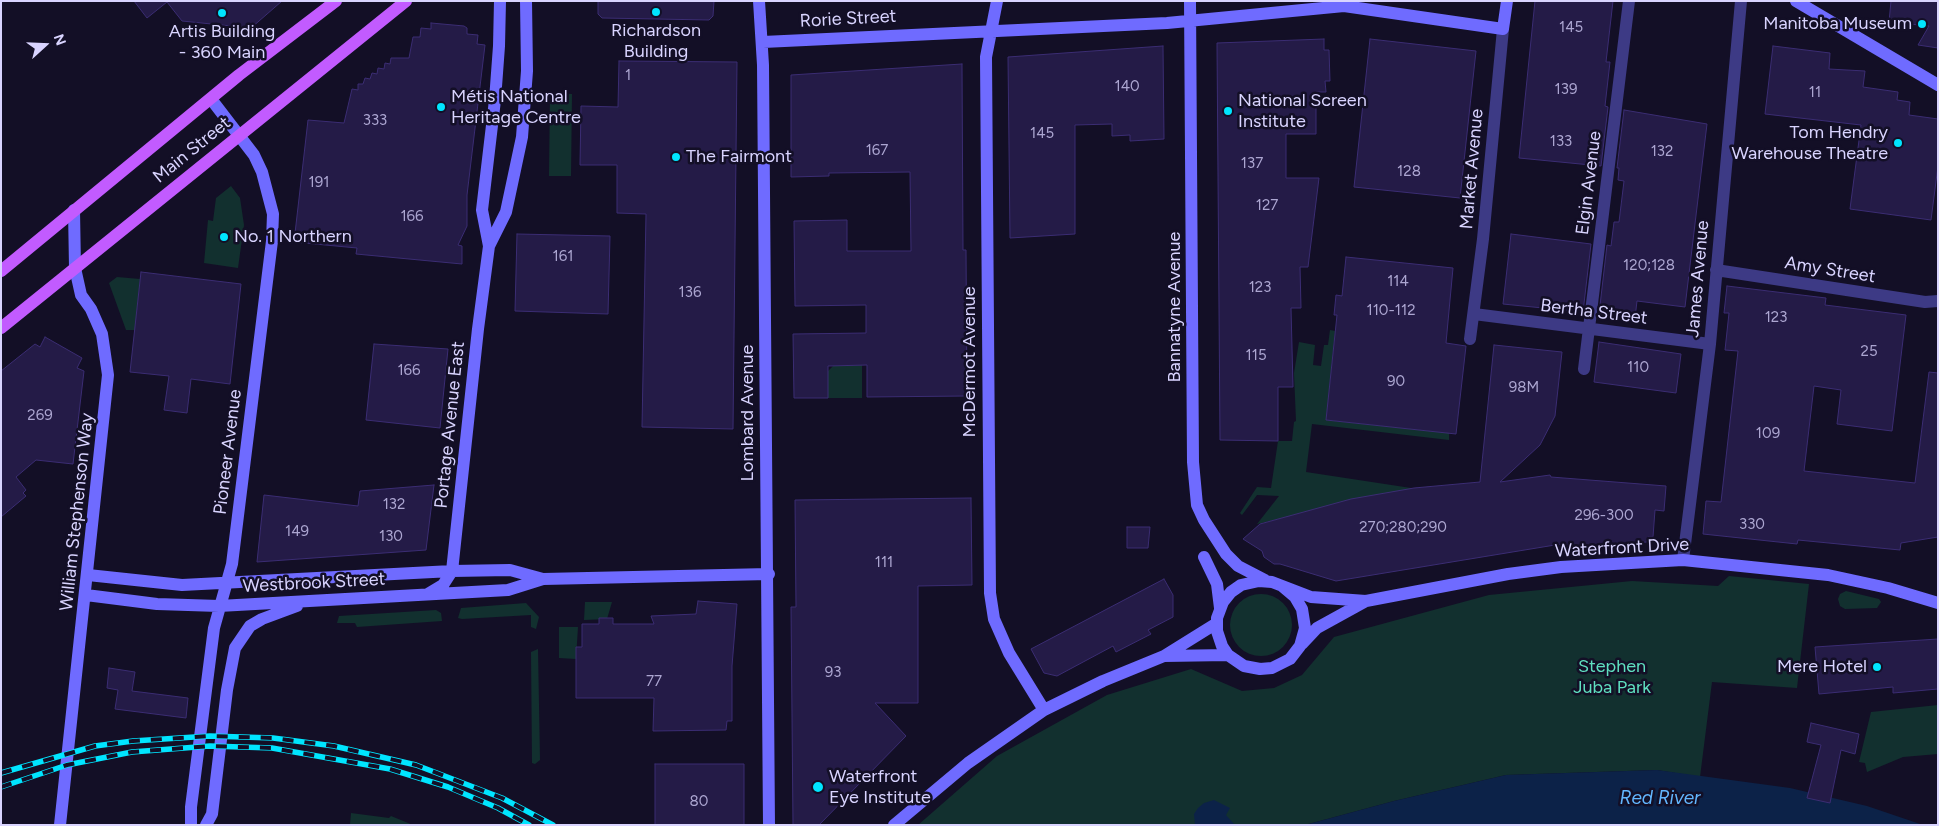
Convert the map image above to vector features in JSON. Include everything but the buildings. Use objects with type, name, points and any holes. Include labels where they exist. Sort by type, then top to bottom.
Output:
[{"type":"main road","name":"Main Street","points":[[1,271],[211,99],[336,1]]},
{"type":"main road","name":"Main Street","points":[[1,328],[406,1]]},
{"type":"street","name":"Portage Avenue East","points":[[452,571],[478,329],[489,246],[482,210],[495,100],[500,1]]},
{"type":"street","name":"Portage Avenue East","points":[[489,246],[506,212],[522,137],[526,71],[526,1]]},
{"type":"street","name":"Lombard Avenue","points":[[759,1],[763,42],[770,825]]},
{"type":"street","name":"McDermot Avenue","points":[[997,1],[986,57],[990,593],[994,619],[1009,653],[1044,710]]},
{"type":"street","name":"Bannatyne Avenue","points":[[1190,1],[1193,462],[1197,505],[1204,520],[1226,554],[1238,566],[1267,581]]},
{"type":"street","name":"Market Avenue","points":[[1470,339],[1507,1]]},
{"type":"street","name":"Elgin Avenue","points":[[1584,369],[1629,1]]},
{"type":"street","name":"James Avenue","points":[[1683,560],[1710,344],[1740,1]]},
{"type":"street","points":[[1796,1],[1938,86]]},
{"type":"street","name":"Rorie Street","points":[[763,42],[1191,20],[1344,6],[1503,29]]},
{"type":"street","name":"Pioneer Avenue","points":[[191,825],[191,807],[219,606],[232,564],[272,241],[272,214],[268,189],[254,155],[211,99]]},
{"type":"street","name":"William Stephenson Way","points":[[60,825],[108,375],[102,334],[92,309],[81,295],[75,268],[74,210]]},
{"type":"street","name":"Amy Street","points":[[1716,270],[1925,302],[1938,301]]},
{"type":"street","name":"Bertha Street","points":[[1474,314],[1710,344]]},
{"type":"street","points":[[1204,558],[1217,584],[1220,608]]},
{"type":"street","name":"Waterfront Drive","points":[[1366,601],[1318,628],[1285,662],[1266,669],[1244,666],[1228,655],[1219,638],[1217,623],[1220,608],[1231,592],[1241,585],[1252,581],[1267,581],[1311,597],[1366,601],[1508,574],[1562,567],[1683,560],[1828,575],[1888,588],[1938,603]]},
{"type":"street","name":"Westbrook Street","points":[[88,575],[182,585],[452,571],[510,570],[543,579]]},
{"type":"street","points":[[426,595],[443,585],[452,571]]},
{"type":"street","name":"Westbrook Street","points":[[86,595],[157,604],[219,606],[508,590],[543,579],[769,574]]},
{"type":"street","name":"Waterfront Drive","points":[[1282,586],[1296,597],[1302,609],[1305,628],[1300,646]]},
{"type":"street","points":[[206,825],[212,814],[227,690],[235,648],[250,626],[262,619],[310,601]]},
{"type":"street","name":"Waterfront Drive","points":[[894,825],[968,763],[1044,710],[1103,681],[1164,656],[1217,623]]},
{"type":"street","name":"Waterfront Drive","points":[[1164,656],[1228,655]]},
{"type":"green space","points":[[550,93],[572,94],[571,176],[549,176]]},
{"type":"green space","points":[[231,186],[240,198],[244,225],[238,268],[204,263],[208,220],[213,221],[216,198]]},
{"type":"green space","points":[[117,277],[140,279],[135,330],[126,330],[109,283]]},
{"type":"green space","points":[[1330,330],[1335,331],[1326,420],[1449,433],[1449,440],[1312,424],[1306,472],[1411,488],[1412,490],[1257,524],[1279,496],[1257,495],[1242,515],[1240,513],[1257,487],[1271,488],[1278,441],[1292,441],[1294,422],[1296,421],[1294,373],[1299,342],[1315,345],[1313,365],[1321,366],[1324,345],[1328,345]]},
{"type":"green space","points":[[862,365],[862,398],[828,398],[828,371],[833,366]]},
{"type":"green space","name":"Stephen Juba Park","points":[[1729,576],[1809,584],[1797,688],[1712,682],[1700,777],[1657,770],[1506,775],[1394,801],[1305,825],[918,825],[997,756],[1107,695],[1191,669],[1242,691],[1274,688],[1302,675],[1334,637],[1489,595],[1632,581],[1718,586]]},
{"type":"green space","points":[[1846,591],[1879,599],[1881,602],[1877,608],[1845,609],[1840,606],[1838,599],[1840,594]]},
{"type":"green space","points":[[1261,594],[1273,596],[1283,603],[1290,613],[1292,625],[1290,637],[1283,647],[1273,654],[1261,656],[1249,654],[1239,647],[1232,637],[1230,625],[1232,613],[1239,603],[1249,596]]},
{"type":"green space","points":[[585,602],[612,602],[607,619],[584,620]]},
{"type":"green space","points":[[526,603],[539,617],[536,629],[531,627],[531,615],[458,618],[461,608]]},
{"type":"green space","points":[[436,610],[441,613],[442,621],[357,627],[355,623],[337,623],[339,616]]},
{"type":"green space","points":[[559,627],[578,627],[576,659],[559,658]]},
{"type":"green space","points":[[538,649],[540,760],[535,764],[532,763],[531,652]]},
{"type":"green space","points":[[1938,705],[1938,754],[1903,757],[1867,772],[1865,763],[1859,762],[1871,712]]},
{"type":"green space","points":[[351,813],[389,818],[391,816],[413,825],[350,825]]},
{"type":"water","name":"Red River","points":[[1657,770],[1790,788],[1867,806],[1923,825],[1305,825],[1394,801],[1506,775]]},
{"type":"water","points":[[1214,800],[1230,808],[1226,815],[1235,825],[1195,825],[1194,814],[1198,808],[1204,803]]},
{"type":"railway","points":[[1,773],[95,746],[133,741],[210,736],[273,738],[334,746],[416,765],[502,798],[553,825]]},
{"type":"railway","points":[[1,787],[67,765],[132,752],[210,746],[272,748],[390,769],[448,787],[498,808],[529,825]]},
{"type":"place","name":"Richardson Building","points":[[656,12]]},
{"type":"place","name":"Artis Building - 360 Main","points":[[222,13]]},
{"type":"place","name":"Manitoba Museum","points":[[1922,24]]},
{"type":"place","name":"Métis National Heritage Centre","points":[[441,107]]},
{"type":"place","name":"National Screen Institute","points":[[1228,111]]},
{"type":"place","name":"Tom Hendry Warehouse Theatre","points":[[1898,143]]},
{"type":"place","name":"The Fairmont","points":[[676,157]]},
{"type":"place","name":"No. 1 Northern","points":[[224,237]]},
{"type":"place","name":"Mere Hotel","points":[[1877,667]]},
{"type":"place","name":"Waterfront Eye Institute","points":[[818,787]]}]
